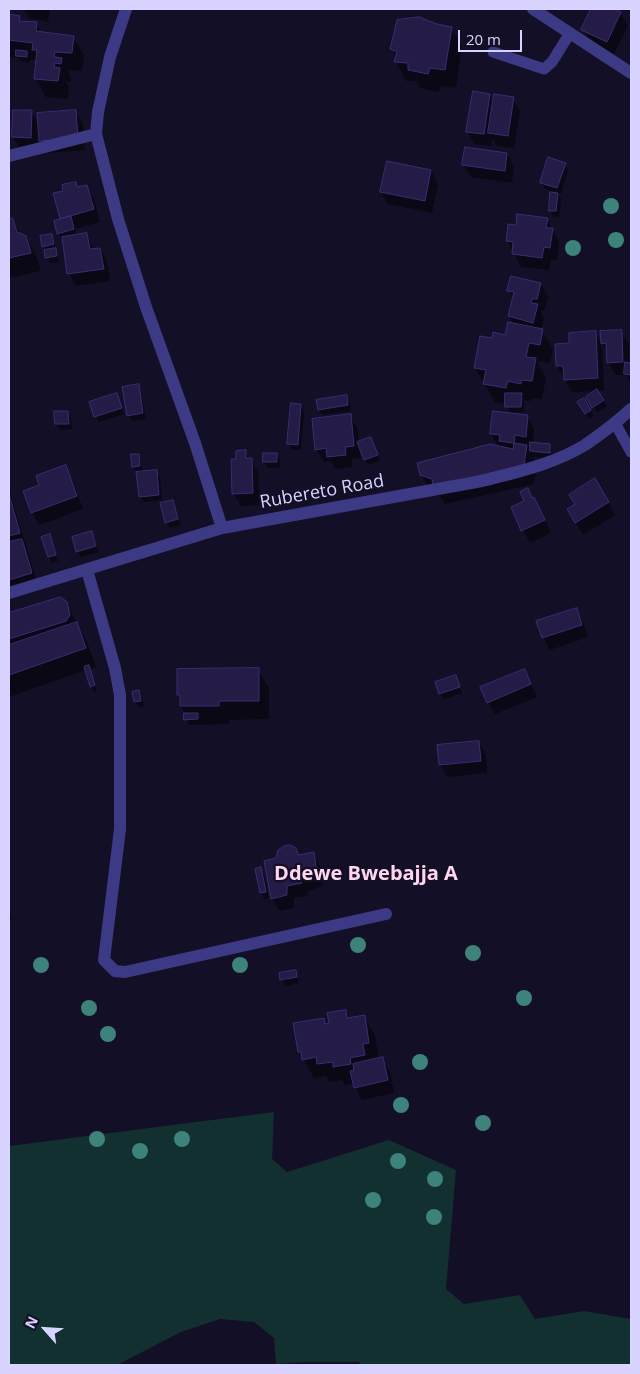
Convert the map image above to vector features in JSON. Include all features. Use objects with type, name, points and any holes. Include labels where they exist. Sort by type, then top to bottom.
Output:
[{"type":"street","points":[[126,9],[110,57],[98,112],[96,134],[118,219],[140,290],[195,443],[222,528]]},
{"type":"street","points":[[533,9],[631,73]]},
{"type":"street","points":[[9,156],[96,134]]},
{"type":"street","name":"Rubereto Road","points":[[9,593],[222,528],[482,481],[518,472],[558,458],[584,445],[631,409]]},
{"type":"street","points":[[87,570],[115,668],[120,695],[120,830],[104,960],[115,971],[125,972],[386,914]]},
{"type":"lane","points":[[493,52],[544,69],[552,62],[570,33]]},
{"type":"lane","points":[[615,423],[631,452]]},
{"type":"green space","points":[[274,1112],[272,1159],[287,1172],[389,1140],[456,1170],[446,1289],[464,1304],[520,1295],[535,1319],[584,1311],[631,1319],[631,1365],[360,1365],[359,1362],[276,1364],[274,1338],[254,1322],[220,1319],[181,1332],[117,1365],[9,1365],[9,1146]]},
{"type":"building","points":[[591,9],[614,9],[621,12],[607,42],[581,30]]},
{"type":"building","points":[[9,14],[20,16],[19,21],[37,22],[36,31],[74,36],[72,53],[55,52],[54,57],[62,58],[61,64],[55,63],[54,67],[60,68],[58,81],[34,79],[37,50],[32,50],[33,43],[9,40]]},
{"type":"building","points":[[419,17],[452,27],[445,70],[430,68],[428,74],[408,70],[408,63],[394,62],[397,52],[390,49],[397,20]]},
{"type":"building","points":[[16,50],[27,51],[27,57],[16,56]]},
{"type":"building","points":[[473,91],[490,94],[484,134],[466,132]]},
{"type":"building","points":[[494,94],[514,97],[508,136],[488,133]]},
{"type":"building","points":[[13,110],[32,110],[31,138],[12,137]]},
{"type":"building","points":[[76,110],[78,138],[39,141],[37,113]]},
{"type":"building","points":[[465,147],[507,153],[505,171],[462,165]]},
{"type":"building","points":[[548,157],[566,163],[557,188],[540,183]]},
{"type":"building","points":[[387,161],[431,170],[425,201],[380,192]]},
{"type":"building","points":[[76,182],[77,187],[87,185],[94,209],[60,219],[53,193],[63,191],[62,185]]},
{"type":"building","points":[[550,192],[558,193],[556,211],[549,211]]},
{"type":"building","points":[[517,214],[548,218],[546,228],[553,228],[550,248],[544,247],[542,258],[512,254],[513,242],[506,241],[508,224],[516,225]]},
{"type":"building","points":[[71,216],[74,229],[57,234],[54,221]]},
{"type":"building","points":[[9,217],[13,219],[17,232],[26,236],[31,253],[9,258]]},
{"type":"building","points":[[87,233],[90,249],[100,248],[104,269],[67,274],[62,237]]},
{"type":"building","points":[[52,234],[54,244],[42,247],[40,236]]},
{"type":"building","points":[[56,248],[57,256],[45,258],[44,250]]},
{"type":"building","points":[[511,276],[541,283],[537,299],[532,299],[531,303],[538,304],[533,323],[508,316],[514,292],[507,291]]},
{"type":"building","points":[[508,322],[543,329],[540,345],[529,343],[526,357],[536,358],[532,381],[521,380],[521,384],[508,381],[506,388],[483,384],[486,370],[474,368],[480,336],[492,338],[493,332],[505,335]]},
{"type":"building","points":[[622,330],[623,362],[607,363],[606,343],[601,344],[600,331]]},
{"type":"building","points":[[596,331],[598,378],[564,380],[563,366],[556,366],[555,344],[569,343],[569,333]]},
{"type":"building","points":[[625,362],[631,363],[631,375],[624,374]]},
{"type":"building","points":[[139,384],[143,413],[127,416],[122,387]]},
{"type":"building","points":[[597,389],[604,400],[592,408],[586,397]]},
{"type":"building","points":[[117,393],[122,408],[94,417],[89,402]]},
{"type":"building","points":[[505,393],[522,393],[521,407],[505,407]]},
{"type":"building","points":[[347,395],[348,405],[318,410],[316,400]]},
{"type":"building","points":[[584,398],[591,410],[585,414],[577,402]]},
{"type":"building","points":[[291,403],[301,404],[298,445],[287,444]]},
{"type":"building","points":[[54,411],[68,411],[69,424],[55,424]]},
{"type":"building","points":[[493,411],[528,415],[526,437],[515,435],[514,443],[499,441],[500,435],[490,434]]},
{"type":"building","points":[[351,414],[354,446],[345,447],[346,455],[327,457],[326,448],[315,450],[312,419]]},
{"type":"building","points":[[371,437],[378,455],[364,460],[357,442]]},
{"type":"building","points":[[530,442],[550,444],[550,453],[530,451]]},
{"type":"building","points":[[514,443],[527,445],[524,465],[433,486],[432,479],[420,475],[417,463],[490,444],[513,449]]},
{"type":"building","points":[[246,450],[246,458],[252,458],[253,493],[232,494],[231,459],[236,459],[236,451]]},
{"type":"building","points":[[263,453],[277,453],[277,462],[263,462]]},
{"type":"building","points":[[131,454],[139,454],[140,466],[132,467]]},
{"type":"building","points":[[66,465],[77,496],[31,513],[23,491],[39,485],[36,476]]},
{"type":"building","points":[[157,470],[159,495],[139,497],[136,472]]},
{"type":"building","points":[[595,478],[609,502],[575,523],[567,509],[575,504],[569,495]]},
{"type":"building","points":[[528,488],[545,520],[521,531],[511,507],[524,501],[520,492]]},
{"type":"building","points":[[9,494],[20,533],[9,536]]},
{"type":"building","points":[[173,500],[178,519],[165,523],[160,503]]},
{"type":"building","points":[[92,531],[96,546],[76,552],[72,537]]},
{"type":"building","points":[[50,534],[56,555],[48,557],[41,537]]},
{"type":"building","points":[[22,539],[32,573],[9,580],[9,542]]},
{"type":"building","points":[[61,597],[67,602],[70,615],[66,621],[9,639],[9,613]]},
{"type":"building","points":[[577,608],[582,625],[542,638],[536,621]]},
{"type":"building","points":[[77,622],[86,648],[9,675],[9,645]]},
{"type":"building","points":[[89,665],[95,685],[90,687],[84,667]]},
{"type":"building","points":[[259,668],[259,701],[219,701],[219,706],[180,706],[180,695],[177,695],[177,669]]},
{"type":"building","points":[[525,669],[531,684],[487,703],[480,687]]},
{"type":"building","points":[[456,675],[460,687],[439,694],[435,682]]},
{"type":"building","points":[[139,690],[141,701],[134,702],[132,692]]},
{"type":"building","points":[[184,713],[198,713],[198,719],[184,720]]},
{"type":"building","points":[[479,741],[481,761],[439,765],[437,745]]},
{"type":"building","points":[[290,845],[296,848],[298,855],[314,852],[317,873],[301,878],[302,883],[287,886],[287,895],[271,899],[264,861],[276,858],[278,850]]},
{"type":"building","points":[[261,867],[266,892],[260,893],[255,869]]},
{"type":"building","points":[[296,970],[297,977],[280,980],[279,973]]},
{"type":"building","points":[[346,1010],[347,1018],[365,1015],[369,1043],[363,1044],[365,1055],[350,1058],[351,1064],[333,1067],[333,1062],[317,1064],[316,1057],[302,1060],[301,1052],[298,1052],[293,1023],[324,1018],[325,1024],[329,1023],[327,1013]]},
{"type":"building","points":[[383,1057],[388,1080],[354,1088],[350,1071],[354,1070],[353,1064]]},
{"type":"district","name":"Ddewe Bwebajja A","points":[[366,874]]}]
